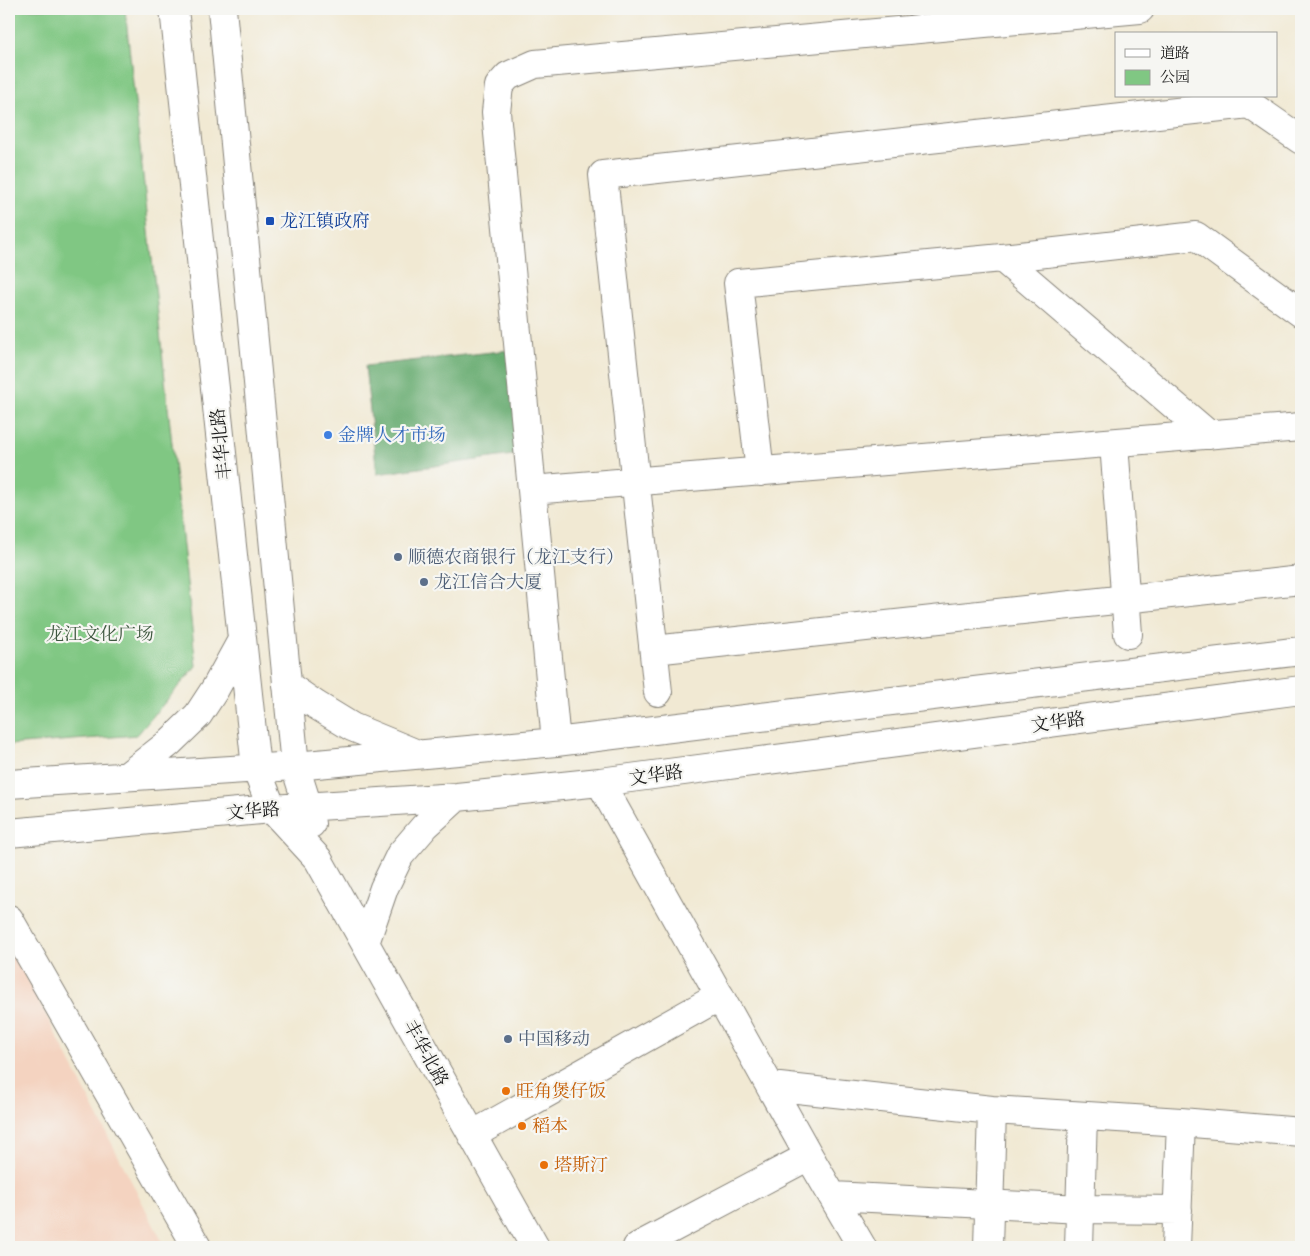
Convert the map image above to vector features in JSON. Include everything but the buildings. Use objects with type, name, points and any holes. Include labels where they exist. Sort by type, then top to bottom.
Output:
[{"type":"street","name":"丰华北路","points":[[174,9],[256,768],[272,809],[318,860],[535,1247]]},
{"type":"street","name":"丰华北路","points":[[222,9],[295,766],[308,806],[318,860]]},
{"type":"street","points":[[556,742],[496,112],[499,86],[508,76],[535,64],[1140,9]]},
{"type":"street","points":[[658,692],[603,175],[1249,100],[1301,140]]},
{"type":"street","points":[[760,472],[738,283],[1002,258],[1196,236],[1301,313]]},
{"type":"street","points":[[1002,258],[1209,435]]},
{"type":"street","points":[[532,490],[1301,427]]},
{"type":"street","points":[[1114,443],[1128,634]]},
{"type":"street","points":[[654,650],[1301,580]]},
{"type":"street","points":[[127,776],[169,743],[198,715],[215,689],[242,640]]},
{"type":"street","points":[[9,784],[295,766],[556,742],[1301,651]]},
{"type":"street","points":[[287,686],[352,727],[418,755]]},
{"type":"street","name":"文华路","points":[[9,833],[308,806],[457,798],[600,782],[1301,690]]},
{"type":"street","points":[[600,782],[809,1156],[862,1247]]},
{"type":"street","points":[[365,943],[384,888],[400,855],[425,826],[457,798]]},
{"type":"street","points":[[9,919],[197,1247]]},
{"type":"street","points":[[472,1135],[720,996]]},
{"type":"street","points":[[770,1086],[992,1110],[1301,1132]]},
{"type":"street","points":[[988,1247],[992,1110]]},
{"type":"street","points":[[1079,1247],[1083,1116]]},
{"type":"street","points":[[1176,1247],[1181,1122]]},
{"type":"street","points":[[637,1247],[809,1156]]},
{"type":"street","points":[[832,1196],[1081,1209],[1178,1210]]},
{"type":"shaded area","points":[[9,946],[12,949],[165,1247],[9,1247]]},
{"type":"green space","name":"龙江文化广场","points":[[9,9],[125,9],[196,666],[137,735],[9,745]]},
{"type":"green space","points":[[510,350],[520,454],[377,474],[365,366]]},
{"type":"place","name":"龙江镇政府","points":[[270,221]]},
{"type":"place","name":"金牌人才市场","points":[[328,435]]},
{"type":"place","name":"顺德农商银行（龙江支行）","points":[[398,557]]},
{"type":"place","name":"龙江信合大厦","points":[[424,582]]},
{"type":"place","name":"中国移动","points":[[508,1039]]},
{"type":"place","name":"旺角煲仔饭","points":[[506,1091]]},
{"type":"place","name":"稻本","points":[[522,1126]]},
{"type":"place","name":"塔斯汀","points":[[544,1165]]}]
